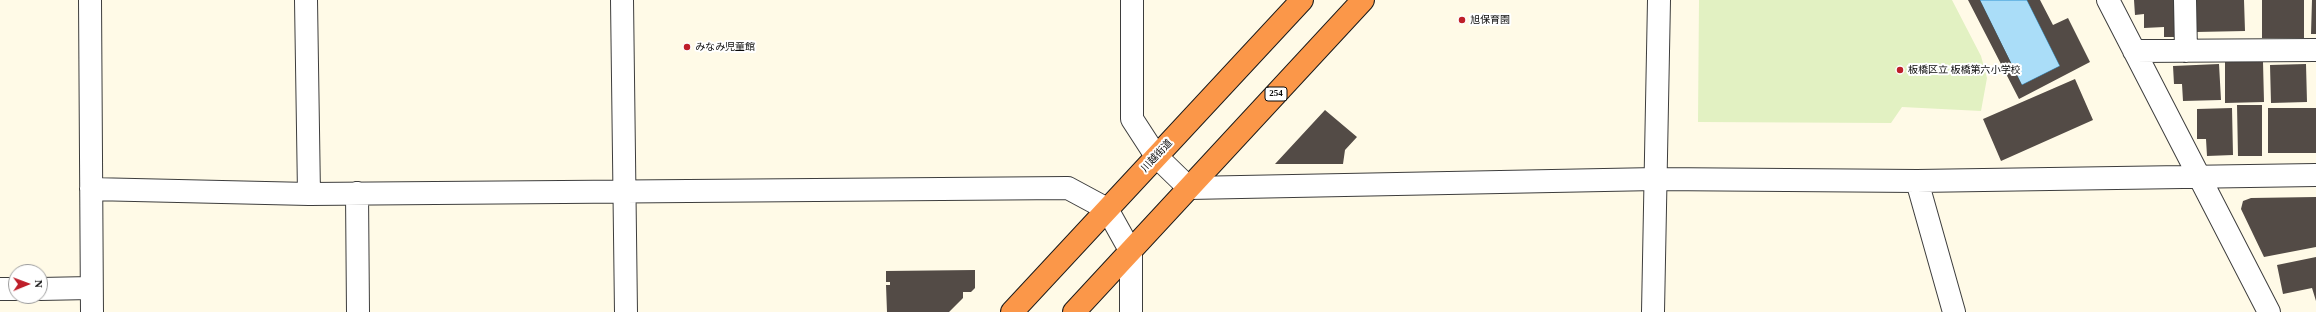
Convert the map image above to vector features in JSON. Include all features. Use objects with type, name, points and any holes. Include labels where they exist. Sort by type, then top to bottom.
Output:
[{"type":"highway","name":"川越街道","points":[[1012,312],[1302,0]]},
{"type":"highway","name":"254","points":[[1074,312],[1363,0]]},
{"type":"street","points":[[90,0],[92,312]]},
{"type":"street","points":[[306,0],[309,194]]},
{"type":"street","points":[[622,0],[626,312]]},
{"type":"street","points":[[1132,0],[1132,119],[1156,156],[1189,188],[1656,180],[1917,181],[2200,178],[2316,175]]},
{"type":"street","points":[[1653,312],[1659,0]]},
{"type":"street","points":[[2108,0],[2269,312]]},
{"type":"street","points":[[2185,0],[2186,51]]},
{"type":"street","points":[[2134,50],[2316,50]]},
{"type":"street","points":[[1917,181],[1954,312]]},
{"type":"street","points":[[91,189],[309,194],[625,190],[1068,188],[1107,209],[1131,252],[1131,312]]},
{"type":"street","points":[[357,193],[358,312]]},
{"type":"street","points":[[48,289],[91,288]]},
{"type":"green space","points":[[1699,0],[1952,0],[1981,56],[1987,78],[1981,111],[1902,107],[1891,123],[1698,122]]},
{"type":"water","points":[[1980,0],[2027,0],[2060,66],[2022,85]]},
{"type":"building","points":[[1968,0],[1980,0],[2022,85],[2060,66],[2027,0],[2040,0],[2053,25],[2068,18],[2090,62],[2019,99]]},
{"type":"building","points":[[2134,0],[2177,0],[2178,37],[2164,37],[2164,27],[2144,28],[2144,14],[2135,15]]},
{"type":"building","points":[[2195,0],[2244,0],[2245,31],[2196,32]]},
{"type":"building","points":[[2262,0],[2304,0],[2304,38],[2262,38]]},
{"type":"building","points":[[2312,0],[2316,0],[2316,34],[2311,34]]},
{"type":"building","points":[[2225,62],[2263,62],[2264,102],[2225,103]]},
{"type":"building","points":[[2219,64],[2221,100],[2183,101],[2182,84],[2174,84],[2173,66]]},
{"type":"building","points":[[2306,64],[2307,102],[2271,103],[2270,65]]},
{"type":"building","points":[[2075,79],[2093,120],[2001,161],[1983,119]]},
{"type":"building","points":[[2237,105],[2262,105],[2262,156],[2238,156]]},
{"type":"building","points":[[2232,108],[2233,155],[2207,156],[2206,139],[2197,139],[2197,109]]},
{"type":"building","points":[[2268,108],[2316,108],[2316,153],[2268,153]]},
{"type":"building","points":[[1325,110],[1357,137],[1345,150],[1343,164],[1275,164]]},
{"type":"building","points":[[2316,197],[2316,247],[2264,257],[2241,209],[2243,201],[2251,198]]},
{"type":"building","points":[[2316,257],[2316,301],[2312,288],[2283,294],[2277,265]]},
{"type":"building","points":[[975,270],[975,288],[971,292],[963,292],[963,298],[949,312],[887,312],[886,285],[890,285],[890,282],[886,282],[886,271]]},
{"type":"place","name":"旭保育園","points":[[1462,20]]},
{"type":"place","name":"みなみ児童館","points":[[687,47]]},
{"type":"place","name":"板橋区立 板橋第六小学校","points":[[1900,70]]}]
